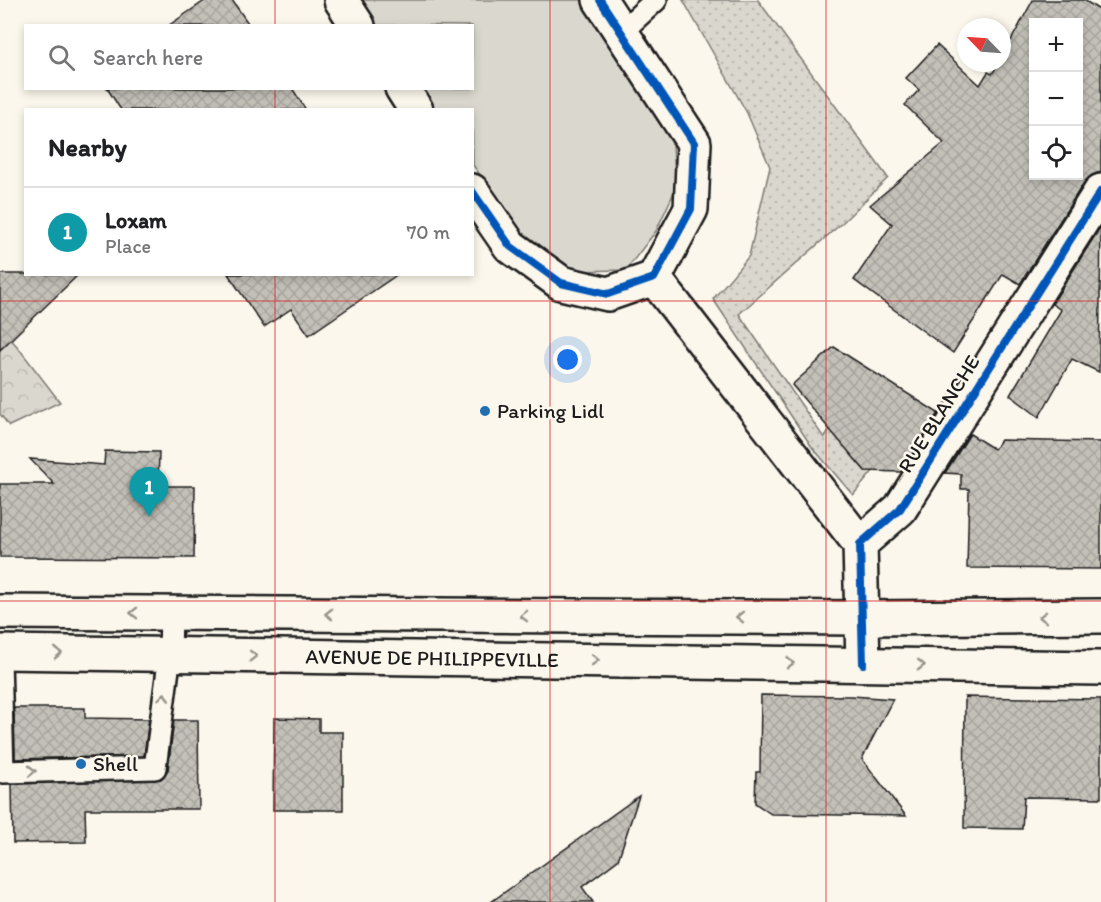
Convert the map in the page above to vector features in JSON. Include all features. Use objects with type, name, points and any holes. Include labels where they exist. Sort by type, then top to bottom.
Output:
[{"type":"main road","points":[[341,0],[357,24]]},
{"type":"main road","points":[[474,194],[510,246],[561,283],[608,294],[654,278],[691,209],[694,143],[600,0]]},
{"type":"main road","points":[[403,90],[415,108]]},
{"type":"main road","name":"RUE BLANCHE","points":[[860,544],[900,509],[1101,191]]},
{"type":"main road","points":[[654,278],[860,544],[863,664]]},
{"type":"main road","name":"AVENUE DE PHILIPPEVILLE","points":[[0,612],[862,618],[1101,616]]},
{"type":"main road","name":"AVENUE DE PHILIPPEVILLE","points":[[0,652],[1101,668]]},
{"type":"lane","points":[[621,32],[656,0]]},
{"type":"lane","points":[[0,658],[3,772],[155,768],[170,654],[171,613]]},
{"type":"green space","points":[[358,0],[583,0],[672,132],[676,188],[656,231],[626,270],[570,271],[527,244],[474,166],[474,108],[433,108],[421,90],[474,90],[474,24],[375,24]]},
{"type":"green space","points":[[683,0],[758,0],[888,178],[842,223],[739,314],[824,438],[838,418],[890,451],[853,495],[812,447],[713,299],[749,256],[770,167],[747,113]]},
{"type":"green space","points":[[0,328],[17,346],[60,402],[9,426],[0,414]]},
{"type":"building","points":[[206,0],[232,0],[249,24],[171,24]]},
{"type":"building","points":[[1033,0],[1084,0],[1101,11],[1101,172],[1085,181],[1020,284],[1003,274],[953,353],[854,280],[892,224],[870,205],[944,143],[905,105],[919,90],[906,78],[937,45],[957,64],[957,72],[966,72],[980,85],[988,72],[992,74],[993,72],[1011,72],[1011,40]]},
{"type":"building","points":[[108,90],[293,90],[305,108],[120,108]]},
{"type":"building","points":[[1101,226],[1099,372],[1072,359],[1039,417],[1010,395],[1061,310],[1052,304]]},
{"type":"building","points":[[0,274],[77,276],[0,350]]},
{"type":"building","points":[[229,276],[395,276],[309,335],[291,309],[264,327]]},
{"type":"building","points":[[834,347],[938,413],[901,472],[865,471],[792,385]]},
{"type":"building","points":[[970,434],[994,449],[1001,440],[1101,442],[1101,569],[967,568],[969,489],[961,489],[961,474],[945,473]]},
{"type":"building","points":[[105,451],[159,452],[158,486],[195,486],[194,558],[0,557],[0,484],[54,484],[30,459],[104,465]]},
{"type":"building","points":[[761,695],[893,699],[862,759],[906,816],[771,814],[755,803],[756,772],[760,772]]},
{"type":"building","points":[[965,697],[1101,699],[1101,798],[1024,797],[1022,829],[964,828]]},
{"type":"building","points":[[14,708],[85,708],[85,718],[149,719],[144,756],[15,759]]},
{"type":"building","points":[[274,718],[319,719],[319,732],[343,732],[343,810],[273,810]]},
{"type":"building","points":[[174,720],[198,720],[199,809],[85,809],[86,842],[13,843],[12,784],[161,779],[168,770]]},
{"type":"building","points":[[639,796],[618,860],[582,887],[593,902],[491,902]]},
{"type":"cycle path","points":[[474,194],[510,246],[561,283],[608,294],[654,278],[691,209],[694,143],[600,0]]},
{"type":"cycle path","points":[[863,664],[860,544],[900,509],[1101,191]]},
{"type":"place","name":"Parking Lidl","points":[[485,411]]},
{"type":"place","name":"Loxam","points":[[149,517]]},
{"type":"place","name":"Shell","points":[[81,764]]}]
